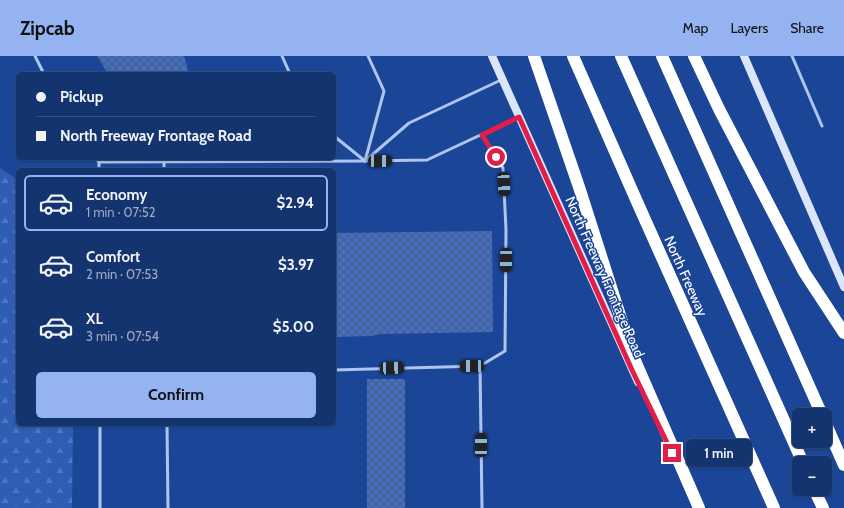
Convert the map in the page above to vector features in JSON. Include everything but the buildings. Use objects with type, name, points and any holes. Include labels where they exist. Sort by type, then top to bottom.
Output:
[{"type":"highway","points":[[534,56],[579,187],[633,356],[698,508]]},
{"type":"highway","name":"North Freeway","points":[[573,56],[774,508]]},
{"type":"highway","points":[[621,56],[800,456]]},
{"type":"highway","points":[[662,56],[819,408]]},
{"type":"highway","points":[[694,56],[719,108],[804,272],[844,333]]},
{"type":"highway","points":[[832,438],[844,465]]},
{"type":"highway","points":[[817,496],[823,508]]},
{"type":"main road","name":"North Freeway Frontage Road","points":[[492,56],[629,363],[698,508]]},
{"type":"main road","points":[[744,56],[844,287]]},
{"type":"lane","points":[[36,56],[43,72]]},
{"type":"lane","points":[[282,56],[289,72]]},
{"type":"lane","points":[[365,162],[384,92],[368,56]]},
{"type":"lane","points":[[792,56],[822,126]]},
{"type":"lane","points":[[365,162],[409,122],[502,79]]},
{"type":"lane","points":[[99,168],[99,162],[365,162],[427,160],[519,117]]},
{"type":"lane","points":[[336,370],[480,366],[505,350],[506,230],[503,168],[482,135]]},
{"type":"lane","points":[[336,138],[365,162]]},
{"type":"lane","points":[[164,162],[164,168]]},
{"type":"lane","points":[[480,366],[482,508]]},
{"type":"lane","points":[[100,426],[100,508]]},
{"type":"lane","points":[[167,426],[168,508]]},
{"type":"green space","points":[[0,168],[16,179],[16,426],[73,426],[72,508],[0,508]]},
{"type":"route","points":[[496,157],[482,135],[519,117],[632,370],[672,453]]}]
